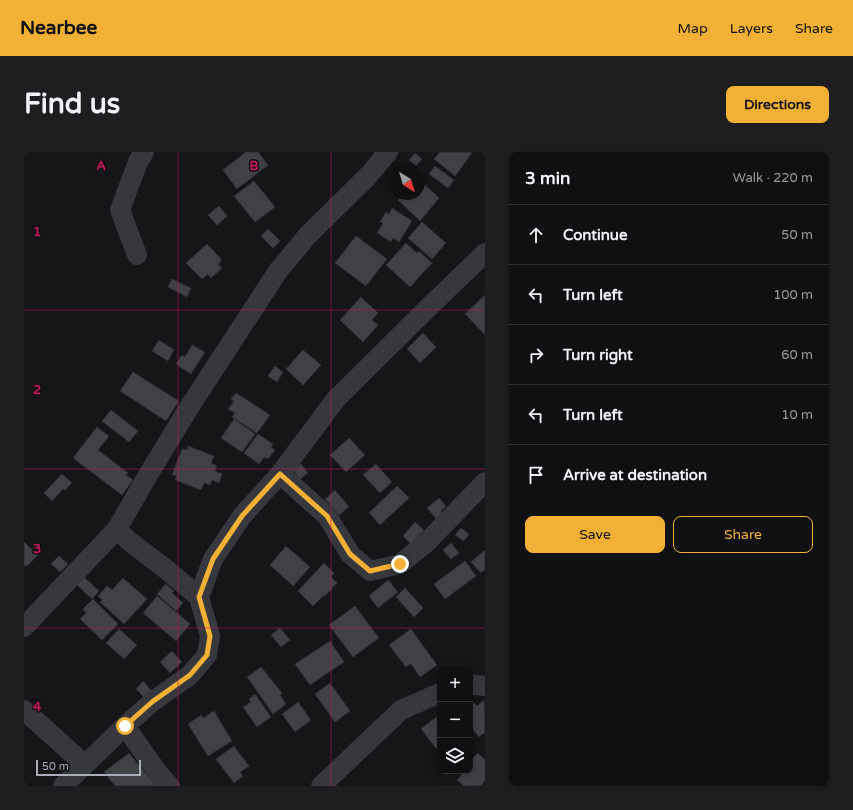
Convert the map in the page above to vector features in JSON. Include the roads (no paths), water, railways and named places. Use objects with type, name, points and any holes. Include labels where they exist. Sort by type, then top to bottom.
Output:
[{"type":"street","points":[[137,255],[120,210],[138,162],[144,152]]},
{"type":"street","points":[[24,628],[117,529],[186,413],[278,271],[308,234],[369,175],[388,152]]},
{"type":"street","points":[[199,597],[213,559],[242,516],[280,474],[336,399],[485,253]]},
{"type":"street","points":[[280,474],[327,516],[350,554],[370,571],[400,564],[426,543],[485,482]]},
{"type":"street","points":[[63,786],[84,764],[152,702],[190,675],[207,655],[210,636],[199,597],[167,570],[129,542],[117,529]]},
{"type":"street","points":[[473,684],[485,686]]},
{"type":"street","points":[[321,786],[401,710],[437,694]]},
{"type":"street","points":[[24,710],[84,764]]},
{"type":"street","points":[[125,726],[158,773],[170,786]]}]
